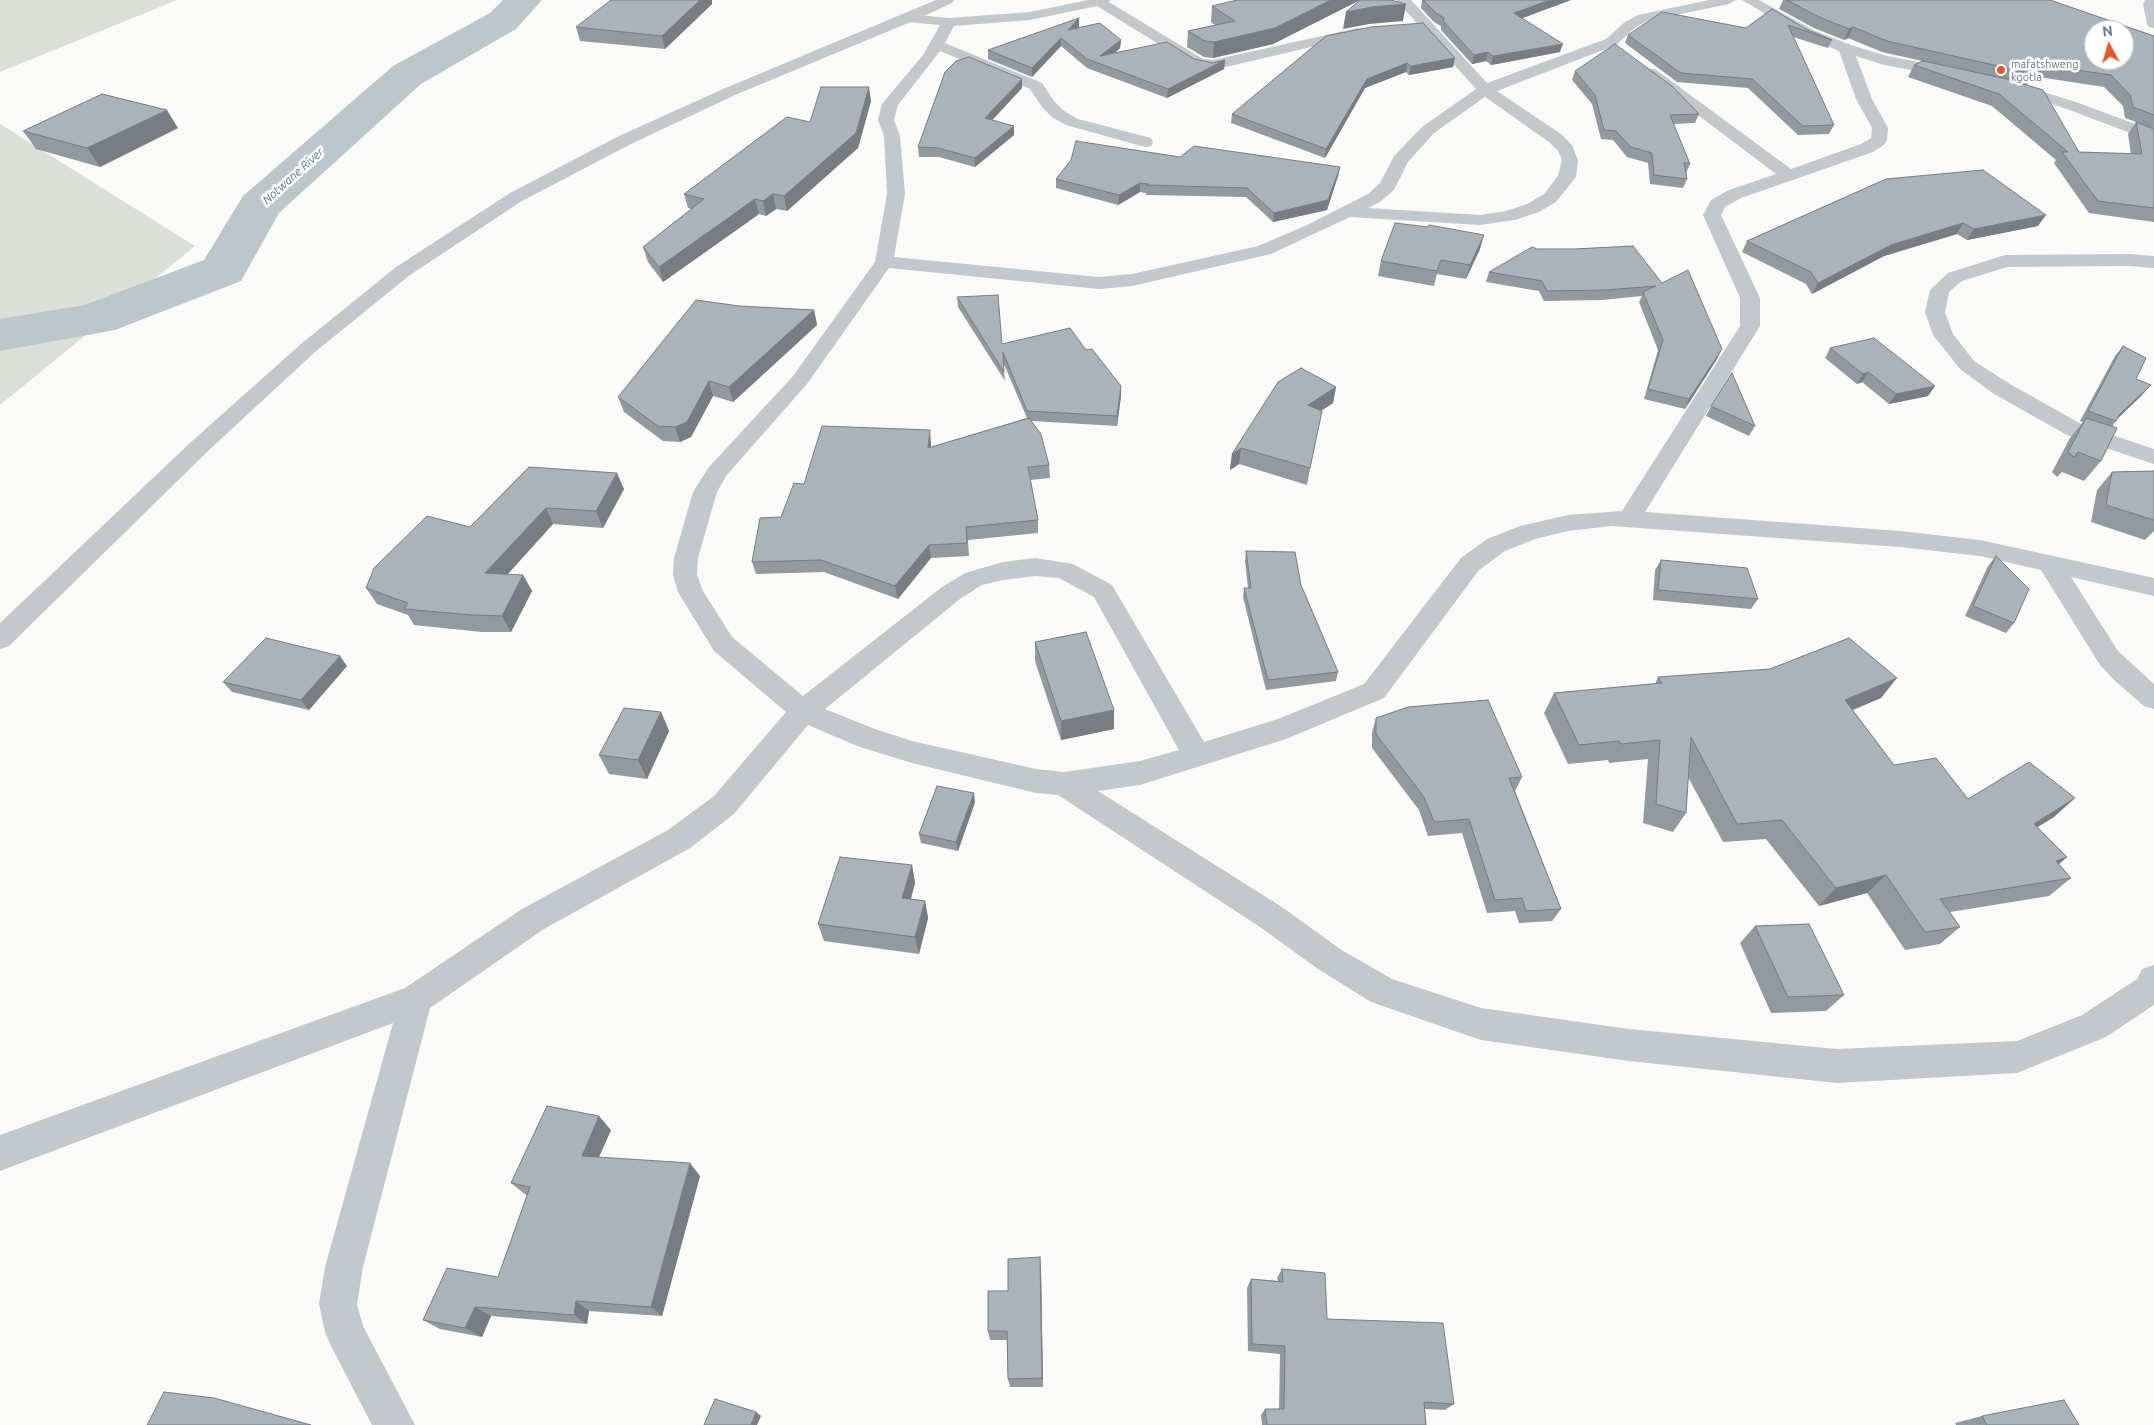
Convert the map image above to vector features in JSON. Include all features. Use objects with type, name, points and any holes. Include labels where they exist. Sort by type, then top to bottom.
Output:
[{"type":"street","points":[[0,639],[199,448],[308,348],[403,271],[516,197],[626,140],[729,92],[947,0]]},
{"type":"street","points":[[1348,212],[1480,220],[1509,216],[1534,208],[1550,198],[1567,177],[1570,160],[1566,149],[1555,138],[1485,90],[1403,0]]},
{"type":"street","points":[[884,262],[1099,283],[1132,280],[1264,250],[1348,212],[1374,198],[1388,186],[1400,160],[1428,130],[1485,90],[1533,70],[1611,42],[1630,25],[1643,18],[1729,0]]},
{"type":"street","points":[[1749,0],[1808,34],[1846,48],[1884,60],[1967,76]]},
{"type":"street","points":[[2152,0],[2150,4],[2154,24]]},
{"type":"street","points":[[908,18],[949,22],[1030,16],[1100,1],[1199,63],[1213,65],[1322,39],[1369,30]]},
{"type":"street","points":[[949,22],[929,57],[890,104],[886,120],[892,136],[896,194],[884,262],[800,380],[717,472],[705,492],[686,558],[686,575],[691,592],[723,644],[803,711],[868,738],[912,752],[1036,781],[1064,784],[1140,773],[1286,728],[1374,690],[1470,564],[1496,545],[1529,532],[1568,523],[1612,518],[1900,539],[1980,548],[2154,587]]},
{"type":"street","points":[[1409,27],[1426,25]]},
{"type":"street","points":[[1611,42],[1788,175]]},
{"type":"street","points":[[935,44],[1036,86],[1053,109],[1072,122],[1145,142]]},
{"type":"street","points":[[1628,520],[1750,326],[1750,298],[1712,215],[1717,204],[1735,194],[1867,148],[1879,140],[1880,128],[1864,99],[1846,48]]},
{"type":"street","points":[[1996,83],[2070,105],[2154,137]]},
{"type":"street","points":[[2154,262],[2129,260],[2005,261],[1956,277],[1940,290],[1935,312],[1943,335],[1967,365],[2002,389],[2075,430],[2154,456]]},
{"type":"street","points":[[2050,564],[2109,658],[2123,673],[2154,698]]},
{"type":"street","points":[[0,1153],[416,999],[533,919],[679,839],[724,805],[803,711],[951,593],[974,579],[1003,571],[1035,567],[1064,570],[1103,591],[1197,756]]},
{"type":"street","points":[[1064,784],[1271,917],[1329,959],[1383,991],[1481,1024],[1629,1044],[1837,1066],[2017,1058],[2094,1026],[2149,990],[2154,980]]},
{"type":"street","points":[[394,1425],[345,1332],[338,1304],[344,1266],[416,999]]},
{"type":"shaded area","points":[[0,0],[177,0],[0,72]]},
{"type":"shaded area","points":[[0,124],[195,246],[0,405]]},
{"type":"building","points":[[611,0],[700,0],[662,36],[576,27]]},
{"type":"building","points":[[1237,0],[1331,0],[1275,28],[1214,42],[1205,41],[1188,31],[1235,21],[1212,6]]},
{"type":"building","points":[[1360,0],[1391,0],[1406,4],[1372,7],[1346,12]]},
{"type":"building","points":[[1423,0],[1550,0],[1514,13],[1563,44],[1493,56],[1488,52],[1474,55],[1443,21],[1444,18]]},
{"type":"building","points":[[1787,0],[2050,0],[2108,20],[2084,20],[2084,70],[2134,70],[2134,29],[2154,36],[2154,115],[2133,107],[2130,95],[2111,75],[2028,63],[2034,74],[1887,41],[1853,27],[1849,29],[1819,17]]},
{"type":"building","points":[[1772,9],[1806,29],[1832,40],[1788,25],[1834,125],[1803,126],[1752,79],[1681,73],[1628,35],[1662,12],[1746,28]]},
{"type":"building","points":[[1079,18],[1068,30],[1100,23],[1121,40],[1100,56],[1167,42],[1194,59],[1213,63],[1225,60],[1168,89],[1087,59],[1061,38],[1032,68],[988,50]]},
{"type":"building","points":[[1423,23],[1455,58],[1411,66],[1407,63],[1367,79],[1326,149],[1232,114],[1326,36],[1371,27]]},
{"type":"building","points":[[1615,44],[1672,86],[1699,114],[1670,115],[1690,164],[1684,162],[1687,179],[1654,175],[1652,153],[1631,147],[1616,131],[1604,130],[1595,95],[1575,71]]},
{"type":"building","points":[[969,57],[1022,79],[985,118],[1014,126],[975,158],[938,148],[918,147],[945,72],[956,61]]},
{"type":"building","points":[[1923,61],[2007,79],[2043,90],[2079,152],[2142,154],[2136,122],[2154,129],[2154,208],[2098,201],[2062,152],[2068,152],[1999,94],[1914,65]]},
{"type":"building","points":[[821,87],[869,87],[856,133],[784,196],[773,194],[763,201],[755,199],[659,267],[643,247],[704,199],[684,194],[787,117],[810,122]]},
{"type":"building","points":[[102,94],[167,110],[87,148],[23,131]]},
{"type":"building","points":[[1076,141],[1180,157],[1194,146],[1340,167],[1328,200],[1274,213],[1247,188],[1146,185],[1148,184],[1140,183],[1119,195],[1056,179],[1071,160]]},
{"type":"building","points":[[1983,170],[2046,215],[1974,229],[1963,223],[1891,245],[1818,283],[1811,272],[1747,241],[1886,179]]},
{"type":"building","points":[[1395,223],[1428,227],[1429,225],[1484,235],[1470,265],[1441,260],[1437,271],[1381,261]]},
{"type":"building","points":[[1633,246],[1662,283],[1688,270],[1722,349],[1689,399],[1648,389],[1663,340],[1643,292],[1656,286],[1606,290],[1547,291],[1542,281],[1489,272],[1532,247],[1537,249],[1574,249]]},
{"type":"building","points":[[998,295],[1002,344],[1070,328],[1086,350],[1092,349],[1121,386],[1117,416],[1027,411],[1003,352],[1004,372],[957,297]]},
{"type":"building","points":[[696,300],[739,306],[814,310],[729,387],[709,381],[687,422],[675,427],[658,426],[618,397]]},
{"type":"building","points":[[1874,338],[1935,386],[1896,394],[1868,372],[1863,374],[1830,348]]},
{"type":"building","points":[[2123,346],[2146,358],[2136,379],[2151,385],[2119,415],[2116,421],[2088,411]]},
{"type":"building","points":[[1301,368],[1336,387],[1308,405],[1322,411],[1310,468],[1241,448],[1232,454],[1278,382]]},
{"type":"building","points":[[1732,373],[1755,426],[1711,406]]},
{"type":"building","points":[[1029,418],[1041,434],[1049,465],[1028,467],[1038,520],[966,527],[967,543],[929,545],[895,586],[821,560],[752,562],[760,518],[781,517],[794,483],[804,484],[822,426],[930,430],[928,448]]},
{"type":"building","points":[[2086,418],[2117,428],[2101,461],[2078,452],[2074,457],[2068,452]]},
{"type":"building","points":[[529,467],[617,473],[596,511],[546,508],[485,573],[523,575],[502,616],[404,609],[408,603],[366,588],[374,568],[427,516],[470,527]]},
{"type":"building","points":[[2154,471],[2154,520],[2106,505],[2112,472]]},
{"type":"building","points":[[1246,551],[1295,552],[1301,585],[1338,672],[1268,680],[1244,588],[1251,588]]},
{"type":"building","points":[[1996,556],[2029,589],[2014,623],[1973,606]]},
{"type":"building","points":[[1661,560],[1747,568],[1758,599],[1658,590]]},
{"type":"building","points":[[1086,632],[1114,710],[1061,721],[1035,642]]},
{"type":"building","points":[[266,638],[340,656],[301,700],[223,682]]},
{"type":"building","points":[[1849,638],[1897,678],[1845,700],[1894,765],[1936,758],[1968,799],[2029,762],[2075,798],[2034,824],[2067,857],[2056,861],[2071,878],[1940,899],[1960,927],[1925,932],[1886,875],[1836,888],[1782,820],[1737,824],[1691,737],[1686,813],[1656,804],[1660,740],[1621,744],[1619,741],[1579,745],[1554,693],[1662,683],[1658,677],[1770,669]]},
{"type":"building","points":[[1488,700],[1522,777],[1509,778],[1561,909],[1526,911],[1522,898],[1495,900],[1469,819],[1434,822],[1424,797],[1376,734],[1376,718],[1408,707]]},
{"type":"building","points":[[624,708],[661,712],[638,760],[599,755]]},
{"type":"building","points":[[937,786],[974,793],[956,842],[919,834]]},
{"type":"building","points":[[840,857],[912,865],[902,898],[925,901],[915,937],[818,924]]},
{"type":"building","points":[[1809,924],[1844,995],[1788,997],[1755,926]]},
{"type":"building","points":[[547,1106],[599,1116],[582,1156],[690,1163],[651,1307],[576,1301],[574,1315],[475,1307],[465,1328],[423,1320],[447,1268],[498,1277],[530,1187],[511,1183]]},
{"type":"building","points":[[1040,1257],[1042,1378],[1008,1379],[1007,1331],[988,1331],[988,1291],[1008,1291],[1008,1259]]},
{"type":"building","points":[[1282,1269],[1325,1273],[1327,1319],[1443,1323],[1454,1404],[1424,1402],[1426,1425],[1267,1425],[1265,1409],[1284,1409],[1285,1346],[1252,1344],[1251,1279],[1283,1282]]},
{"type":"building","points":[[164,1392],[214,1398],[311,1425],[147,1425]]},
{"type":"building","points":[[715,1399],[756,1412],[751,1425],[704,1425]]},
{"type":"building","points":[[2064,1400],[2079,1425],[1987,1425],[1982,1416]]},
{"type":"waterway","name":"Notwane River","points":[[0,335],[96,319],[223,270],[260,206],[407,75],[503,21],[524,0]]},
{"type":"place","name":"mafatshweng kgotla","points":[[2001,70]]}]
